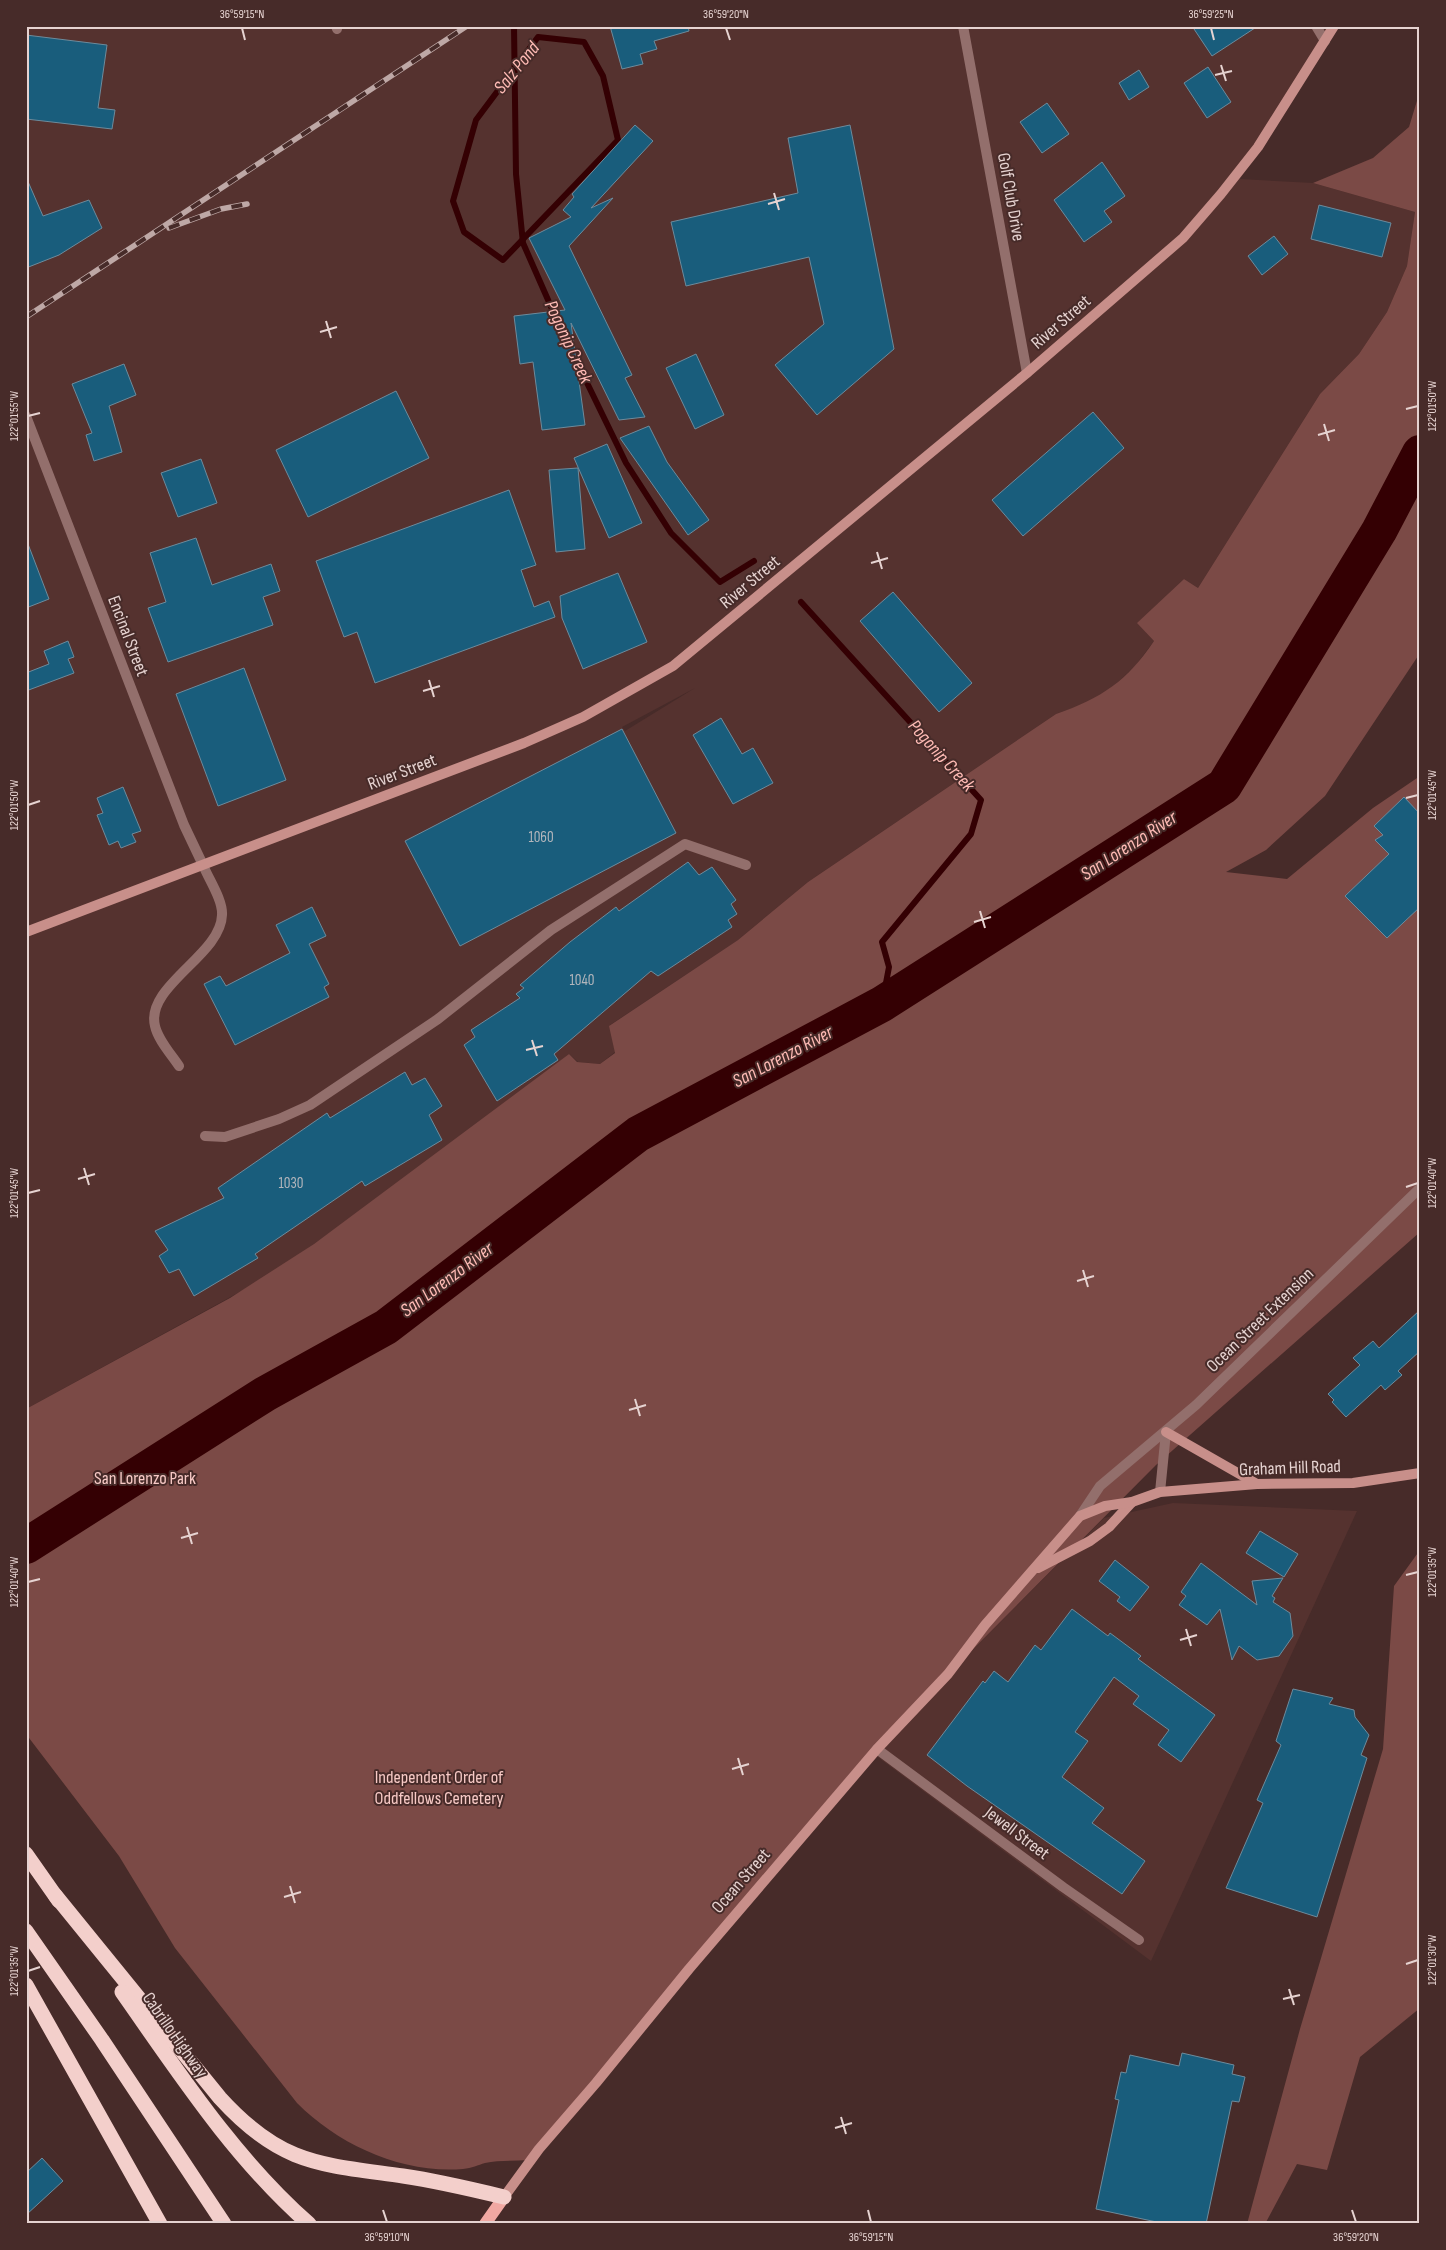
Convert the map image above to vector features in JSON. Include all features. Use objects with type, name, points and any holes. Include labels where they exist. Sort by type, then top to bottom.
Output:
[{"type":"highway","name":"Cabrillo Highway","points":[[26,1854],[205,2109],[260,2176],[309,2224]]},
{"type":"highway","points":[[54,1895],[220,2098],[241,2120],[264,2139],[290,2153],[320,2164],[438,2182],[504,2197]]},
{"type":"highway","points":[[26,1931],[102,2040],[224,2224]]},
{"type":"highway","points":[[26,1985],[160,2224]]},
{"type":"main road","name":"River Street","points":[[26,932],[524,743],[583,717],[673,666],[1027,373],[1183,238],[1258,147],[1334,26]]},
{"type":"main road","points":[[1166,1432],[1257,1484]]},
{"type":"main road","name":"Graham Hill Road","points":[[1160,1492],[1257,1484],[1353,1483],[1420,1473]]},
{"type":"main road","name":"Ocean Street","points":[[485,2224],[539,2149],[596,2083],[689,1968],[877,1749],[948,1674],[986,1625],[1080,1516],[1105,1506],[1132,1502],[1160,1492]]},
{"type":"main road","name":"Ocean Street","points":[[1033,1570],[1109,1528],[1132,1502]]},
{"type":"street","name":"Golf Club Drive","points":[[963,26],[1027,373]]},
{"type":"street","points":[[1316,26],[1325,41]]},
{"type":"street","name":"Encinal Street","points":[[26,416],[184,825],[222,908],[220,926],[200,953],[158,1000],[154,1011],[155,1029],[179,1066]]},
{"type":"street","points":[[205,1136],[225,1137],[279,1119],[310,1105],[438,1019],[551,930],[685,844],[746,865]]},
{"type":"street","name":"Ocean Street Extension","points":[[1166,1432],[1420,1188]]},
{"type":"street","points":[[1160,1492],[1166,1432]]},
{"type":"street","name":"Ocean Street","points":[[1080,1516],[1100,1486],[1166,1432]]},
{"type":"street","name":"Jewell Street","points":[[877,1749],[1062,1887],[1138,1940]]},
{"type":"shaded area","points":[[26,26],[1338,26],[1240,179],[1313,183],[1415,212],[1407,266],[1387,312],[1359,354],[1320,394],[1198,588],[1184,579],[1138,623],[1154,641],[1136,665],[1113,687],[1087,703],[1056,714],[808,882],[738,940],[610,1025],[615,1052],[600,1064],[578,1062],[569,1054],[412,1175],[256,1283],[26,1409]],"holes":[[[695,688],[625,731],[622,727]]]},
{"type":"shaded area","points":[[1173,1503],[1357,1511],[1151,1961],[871,1752],[1104,1518]]},
{"type":"green space","name":"Independent Order of Oddfellows Cemetery","points":[[1420,91],[1420,653],[1325,796],[1266,850],[1226,872],[1287,879],[1373,808],[1420,776],[1420,1232],[1156,1465],[851,1772],[528,2160],[490,2162],[463,2169],[417,2167],[373,2154],[352,2144],[332,2132],[297,2103],[175,1948],[119,1856],[26,1734],[26,1409],[230,1298],[314,1244],[569,1054],[577,1062],[600,1064],[615,1053],[609,1026],[738,940],[808,882],[1056,714],[1100,694],[1134,667],[1154,641],[1137,623],[1184,579],[1198,588],[1320,394],[1359,354],[1387,312],[1407,266],[1415,212],[1313,183],[1373,158],[1409,127]]},
{"type":"green space","points":[[1420,1550],[1420,2008],[1360,2057],[1327,2170],[1297,2164],[1265,2224],[1247,2224],[1300,2029],[1383,1749],[1394,1586]]},
{"type":"building","points":[[610,26],[688,26],[689,31],[654,41],[657,49],[640,54],[643,64],[622,69]]},
{"type":"building","points":[[1192,26],[1258,26],[1212,56]]},
{"type":"building","points":[[26,35],[107,45],[98,108],[115,110],[112,129],[26,119]]},
{"type":"building","points":[[1208,67],[1231,102],[1207,118],[1184,83]]},
{"type":"building","points":[[1139,70],[1149,87],[1129,100],[1119,83]]},
{"type":"building","points":[[1047,103],[1069,134],[1042,153],[1020,122]]},
{"type":"building","points":[[635,125],[653,141],[591,208],[613,198],[569,246],[632,375],[625,378],[645,417],[619,420],[571,323],[585,425],[542,430],[533,362],[520,364],[514,316],[565,310],[529,238],[571,217],[563,210],[574,197],[572,194]]},
{"type":"building","points":[[850,125],[894,349],[817,415],[775,365],[824,324],[809,257],[686,286],[671,222],[798,193],[788,138]]},
{"type":"building","points":[[1102,162],[1125,196],[1104,211],[1112,222],[1084,242],[1054,200]]},
{"type":"building","points":[[26,177],[43,216],[89,200],[102,228],[59,255],[26,268]]},
{"type":"building","points":[[1319,205],[1391,223],[1382,257],[1311,239]]},
{"type":"building","points":[[1274,236],[1288,254],[1262,275],[1248,256]]},
{"type":"building","points":[[696,354],[724,415],[695,429],[666,368]]},
{"type":"building","points":[[124,364],[136,395],[109,406],[122,452],[94,461],[86,435],[92,433],[72,384]]},
{"type":"building","points":[[396,391],[429,458],[308,517],[276,450]]},
{"type":"building","points":[[1093,412],[1124,448],[1023,536],[992,500]]},
{"type":"building","points":[[649,426],[667,462],[709,520],[688,535],[620,438]]},
{"type":"building","points":[[607,444],[642,523],[609,538],[574,458]]},
{"type":"building","points":[[201,459],[217,503],[178,517],[161,473]]},
{"type":"building","points":[[578,468],[585,549],[556,552],[549,470]]},
{"type":"building","points":[[509,490],[536,565],[521,570],[534,607],[549,601],[555,617],[375,683],[357,632],[344,637],[316,561]]},
{"type":"building","points":[[196,538],[212,585],[271,564],[280,591],[263,597],[273,625],[168,662],[148,608],[166,602],[150,553]]},
{"type":"building","points":[[26,544],[28,544],[49,599],[26,608]]},
{"type":"building","points":[[618,573],[647,642],[583,669],[562,618],[560,596]]},
{"type":"building","points":[[893,592],[972,683],[939,712],[860,621]]},
{"type":"building","points":[[68,641],[74,657],[68,659],[74,673],[26,691],[26,673],[49,664],[44,651]]},
{"type":"building","points":[[244,668],[286,780],[218,806],[176,694]]},
{"type":"building","points":[[721,718],[742,754],[753,748],[773,783],[733,804],[693,735]]},
{"type":"building","points":[[622,729],[676,833],[460,946],[405,841]]},
{"type":"building","points":[[123,787],[141,831],[132,834],[136,842],[121,848],[118,841],[109,845],[97,815],[103,813],[97,798]]},
{"type":"building","points":[[1404,797],[1420,814],[1420,907],[1387,938],[1345,896],[1389,854],[1375,840],[1383,835],[1374,826]]},
{"type":"building","points":[[688,862],[699,875],[712,867],[736,900],[731,904],[737,914],[728,920],[732,927],[658,976],[651,971],[554,1054],[558,1060],[497,1101],[464,1045],[475,1037],[471,1030],[520,998],[516,994],[524,988],[520,985],[570,942],[616,907],[619,911]]},
{"type":"building","points":[[312,907],[326,936],[309,944],[329,984],[324,987],[329,997],[235,1045],[204,984],[220,976],[226,986],[290,953],[276,925]]},
{"type":"building","points":[[405,1072],[412,1085],[425,1078],[442,1106],[429,1115],[442,1140],[365,1186],[362,1181],[255,1254],[258,1258],[194,1296],[179,1269],[169,1273],[159,1256],[168,1250],[155,1231],[224,1198],[218,1188],[327,1113],[330,1118]]},
{"type":"building","points":[[1420,1310],[1420,1351],[1398,1371],[1402,1375],[1385,1390],[1381,1385],[1346,1417],[1332,1402],[1334,1400],[1328,1394],[1360,1365],[1353,1358],[1373,1341],[1379,1348]]},
{"type":"building","points":[[1260,1531],[1298,1554],[1284,1577],[1246,1553]]},
{"type":"building","points":[[1115,1560],[1149,1587],[1130,1611],[1117,1601],[1120,1597],[1099,1581]]},
{"type":"building","points":[[1201,1563],[1257,1605],[1252,1581],[1283,1578],[1272,1596],[1275,1598],[1273,1602],[1290,1613],[1293,1636],[1279,1656],[1257,1660],[1239,1646],[1232,1660],[1220,1609],[1207,1625],[1179,1605],[1186,1596],[1181,1592]]},
{"type":"building","points":[[1072,1609],[1108,1636],[1110,1633],[1141,1656],[1138,1659],[1215,1715],[1181,1762],[1158,1745],[1169,1730],[1133,1704],[1139,1696],[1114,1677],[1075,1732],[1088,1741],[1062,1777],[1104,1808],[1092,1823],[1145,1861],[1122,1894],[967,1786],[927,1755],[983,1681],[985,1683],[994,1671],[1008,1682],[1035,1645],[1041,1650]]},
{"type":"building","points":[[1293,1689],[1333,1698],[1329,1704],[1354,1710],[1355,1717],[1369,1735],[1361,1755],[1367,1758],[1317,1917],[1226,1888],[1263,1803],[1257,1800],[1281,1745],[1276,1741]]},
{"type":"building","points":[[1182,2053],[1234,2065],[1232,2074],[1245,2077],[1239,2102],[1232,2101],[1206,2224],[1166,2224],[1096,2209],[1119,2100],[1115,2099],[1121,2072],[1126,2073],[1130,2055],[1179,2066]]},
{"type":"building","points":[[42,2158],[63,2181],[26,2215],[26,2173]]},
{"type":"waterway","name":"Pogonip Creek","points":[[514,26],[516,174],[523,243],[556,318]]},
{"type":"waterway","name":"Salz Pond","points":[[538,37],[584,42],[603,76],[618,140],[503,260],[464,232],[453,201],[476,120],[538,37]]},
{"type":"waterway","name":"Pogonip Creek","points":[[572,352],[626,463],[671,533],[720,582],[754,561]]},
{"type":"waterway","name":"San Lorenzo River","points":[[26,1546],[265,1394],[386,1327],[638,1134],[882,1004],[1224,786],[1379,531],[1420,453]]},
{"type":"waterway","name":"Pogonip Creek","points":[[801,602],[981,800],[971,834],[882,942],[889,967],[882,1004]]},
{"type":"railway","points":[[26,317],[467,26]]},
{"type":"railway","points":[[169,228],[221,209],[247,204]]},
{"type":"park label","name":"San Lorenzo Park","points":[[145,1478]]}]
